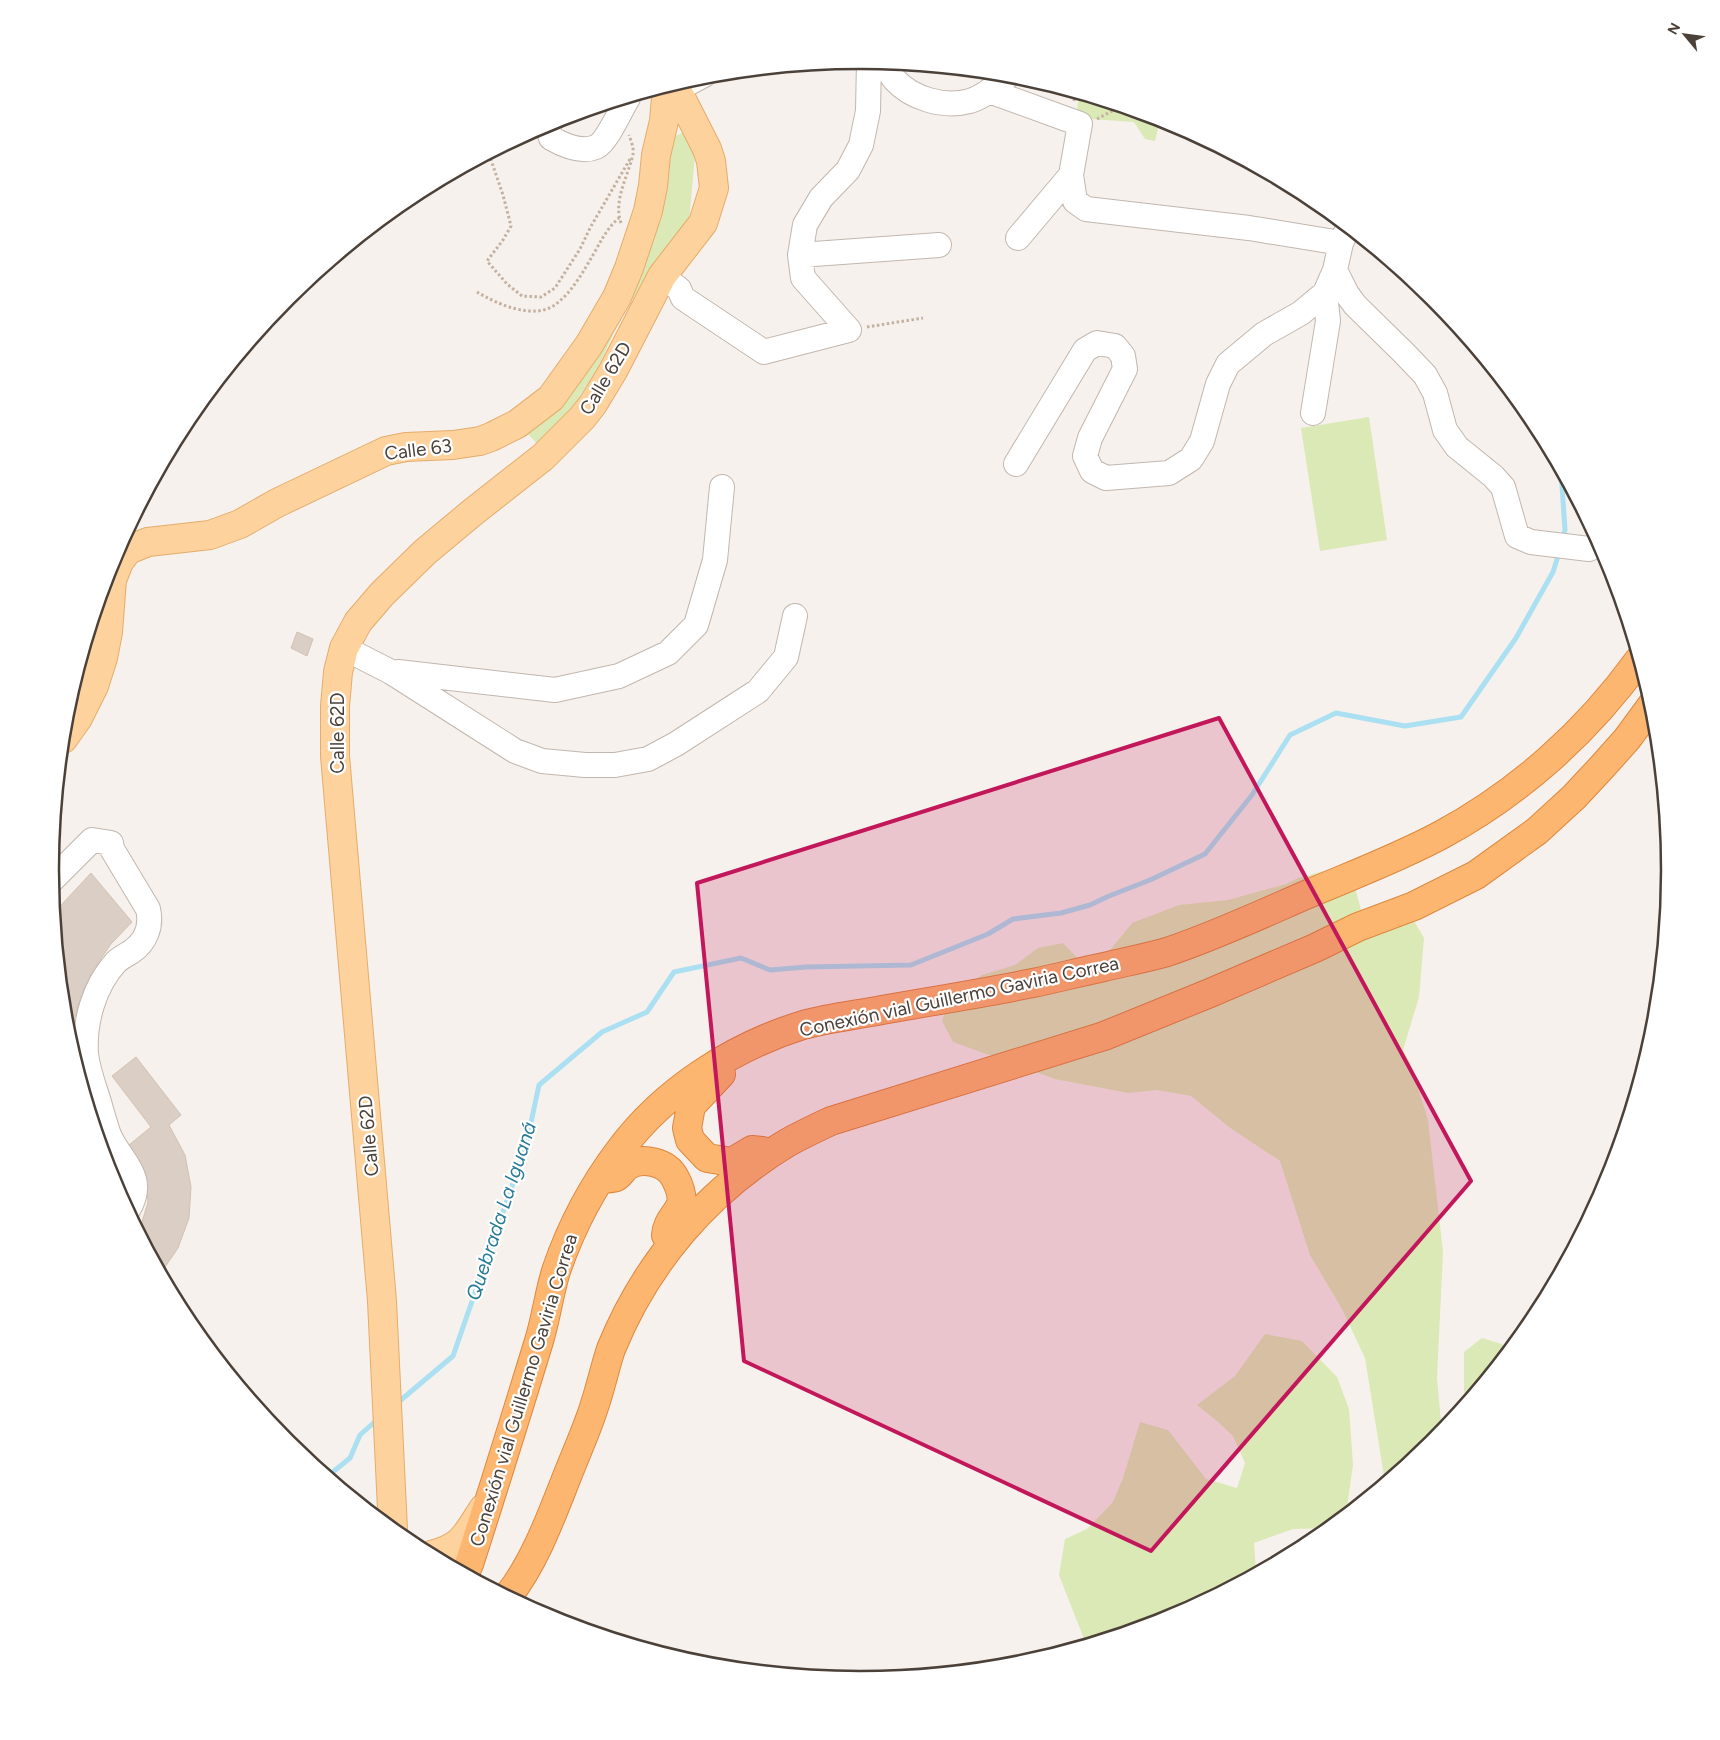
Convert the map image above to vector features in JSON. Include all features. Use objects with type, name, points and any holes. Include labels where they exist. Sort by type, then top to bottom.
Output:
[{"type":"highway","name":"Conexión vial Guillermo Gaviria Correa","points":[[467,1568],[491,1497],[544,1326],[555,1275],[573,1225],[599,1179],[623,1146],[650,1116],[672,1096],[707,1070],[744,1048],[801,1026],[834,1018],[1034,983],[1168,951],[1245,921],[1414,849],[1467,820],[1504,796],[1528,777],[1592,718],[1614,694],[1635,666]]},
{"type":"highway","points":[[512,1591],[537,1547],[555,1506],[594,1406],[615,1342],[634,1301],[665,1252],[696,1214],[732,1181],[771,1153],[831,1121],[1104,1036],[1315,948],[1358,927],[1414,906],[1448,889],[1488,866],[1537,831],[1574,797],[1602,767],[1631,734],[1646,713]]},
{"type":"highway","points":[[744,1048],[691,1106],[687,1128],[690,1140],[707,1158],[732,1162],[752,1150],[771,1153]]},
{"type":"highway","points":[[599,1179],[616,1178],[628,1166],[641,1161],[663,1166],[674,1175],[680,1187],[681,1203],[666,1226],[665,1252]]},
{"type":"main road","name":"Calle 62D","points":[[393,1520],[382,1301],[335,756],[335,706],[338,672],[344,648],[358,622],[382,594],[445,534],[542,457],[582,418],[613,371],[662,276],[703,224],[714,188],[711,161],[707,149],[674,91]]},
{"type":"main road","name":"Calle 63","points":[[123,557],[128,550],[148,542],[210,535],[240,524],[277,503],[386,450],[406,447],[453,445],[491,437],[517,424],[551,398],[589,345],[616,297],[629,268],[648,210],[653,186],[656,154],[671,92]]},
{"type":"main road","name":"Calle 63","points":[[72,726],[94,686],[103,658],[110,613],[112,584]]},
{"type":"main road","points":[[441,1552],[449,1550],[464,1538],[491,1497]]},
{"type":"street","points":[[662,276],[679,289],[683,298],[764,352],[849,330],[803,278],[800,256],[805,225],[821,198],[848,170],[861,145],[868,111],[869,69]]},
{"type":"street","points":[[888,70],[894,79],[915,95],[933,102],[970,101],[989,91],[1001,82]]},
{"type":"street","points":[[989,91],[1080,124],[1071,175],[1075,202],[1086,209],[1249,228],[1344,235],[1335,270],[1325,293],[1301,313],[1264,334],[1228,364],[1218,384],[1202,441],[1191,460],[1169,473],[1106,478],[1092,471],[1086,456],[1090,438],[1125,369],[1123,356],[1115,346],[1097,343],[1085,350],[1016,464]]},
{"type":"street","points":[[550,131],[551,138],[562,144],[586,148],[596,147],[605,137],[624,104]]},
{"type":"street","points":[[1018,238],[1071,175]]},
{"type":"street","points":[[800,256],[939,245]]},
{"type":"street","points":[[1335,270],[1355,305],[1425,375],[1435,394],[1446,430],[1457,447],[1504,487],[1518,536],[1530,542],[1592,546]]},
{"type":"street","points":[[1314,413],[1328,321],[1325,293]]},
{"type":"street","points":[[391,672],[556,690],[619,676],[668,653],[696,626],[715,560],[722,487]]},
{"type":"street","points":[[344,648],[391,672],[515,751],[542,761],[615,766],[648,760],[758,691],[786,656],[795,616]]},
{"type":"street","points":[[59,875],[102,842],[112,850],[148,909],[150,918],[148,931],[141,944],[116,961],[96,992],[87,1038],[86,1054],[90,1077],[110,1136],[132,1169],[134,1184],[132,1204]]},
{"type":"path","points":[[477,292],[492,301],[510,308],[541,311],[555,305],[574,286],[609,226],[619,218],[621,193],[634,152],[568,270],[555,288],[541,297],[522,296],[507,284],[487,261],[504,240],[510,226],[503,196],[491,159]]},
{"type":"path","points":[[849,330],[923,318]]},
{"type":"highlighted area","points":[[1219,718],[1471,1181],[1151,1551],[744,1361],[697,883]]},
{"type":"green space","points":[[1078,99],[1118,111],[1158,127],[1155,141],[1145,139],[1134,122],[1076,118]]},
{"type":"green space","points":[[684,132],[695,155],[689,222],[629,304],[618,325],[612,317],[673,137]]},
{"type":"green space","points":[[616,328],[599,366],[570,411],[539,446],[528,434],[550,415],[608,331]]},
{"type":"green space","points":[[1369,417],[1387,540],[1320,551],[1301,428]]},
{"type":"green space","points":[[1328,870],[1353,880],[1364,921],[1403,902],[1424,938],[1419,997],[1403,1050],[1411,1065],[1428,1120],[1443,1252],[1437,1378],[1441,1421],[1427,1437],[1384,1475],[1365,1358],[1342,1309],[1310,1255],[1280,1161],[1229,1127],[1191,1096],[1157,1090],[1128,1093],[1055,1079],[953,1042],[942,1021],[951,995],[982,975],[1015,965],[1038,948],[1063,943],[1090,971],[1102,960],[1132,923],[1179,905],[1228,900],[1286,884],[1298,878]]},
{"type":"green space","points":[[1265,1334],[1302,1341],[1337,1377],[1349,1409],[1353,1465],[1347,1507],[1316,1528],[1293,1529],[1254,1543],[1256,1567],[1214,1589],[1118,1629],[1084,1639],[1059,1575],[1065,1539],[1087,1529],[1113,1502],[1123,1478],[1140,1422],[1168,1430],[1206,1479],[1237,1488],[1245,1463],[1233,1436],[1197,1405],[1235,1376]]},
{"type":"green space","points":[[1482,1338],[1505,1345],[1465,1395],[1464,1391],[1464,1352]]},
{"type":"building","points":[[297,632],[313,639],[307,656],[291,648]]},
{"type":"building","points":[[91,873],[132,922],[111,944],[93,970],[80,999],[74,1023],[60,922],[60,907]]},
{"type":"building","points":[[136,1057],[181,1115],[169,1125],[185,1155],[191,1187],[189,1218],[178,1248],[164,1268],[141,1224],[148,1202],[145,1171],[129,1145],[151,1127],[112,1076]]},
{"type":"waterway","name":"Quebrada La Iguaná","points":[[1562,484],[1565,530],[1562,540]]},
{"type":"waterway","name":"Quebrada La Iguaná","points":[[395,1405],[453,1356],[526,1146],[539,1085],[602,1032],[647,1012],[674,972],[741,958],[770,970],[806,967],[911,965],[988,934],[1013,919],[1061,913],[1090,905],[1205,854],[1252,795],[1290,735],[1336,713],[1405,726],[1461,717],[1516,638],[1553,572],[1559,553]]},
{"type":"waterway","name":"Quebrada La Iguaná","points":[[332,1472],[350,1458],[360,1435],[379,1418]]}]
